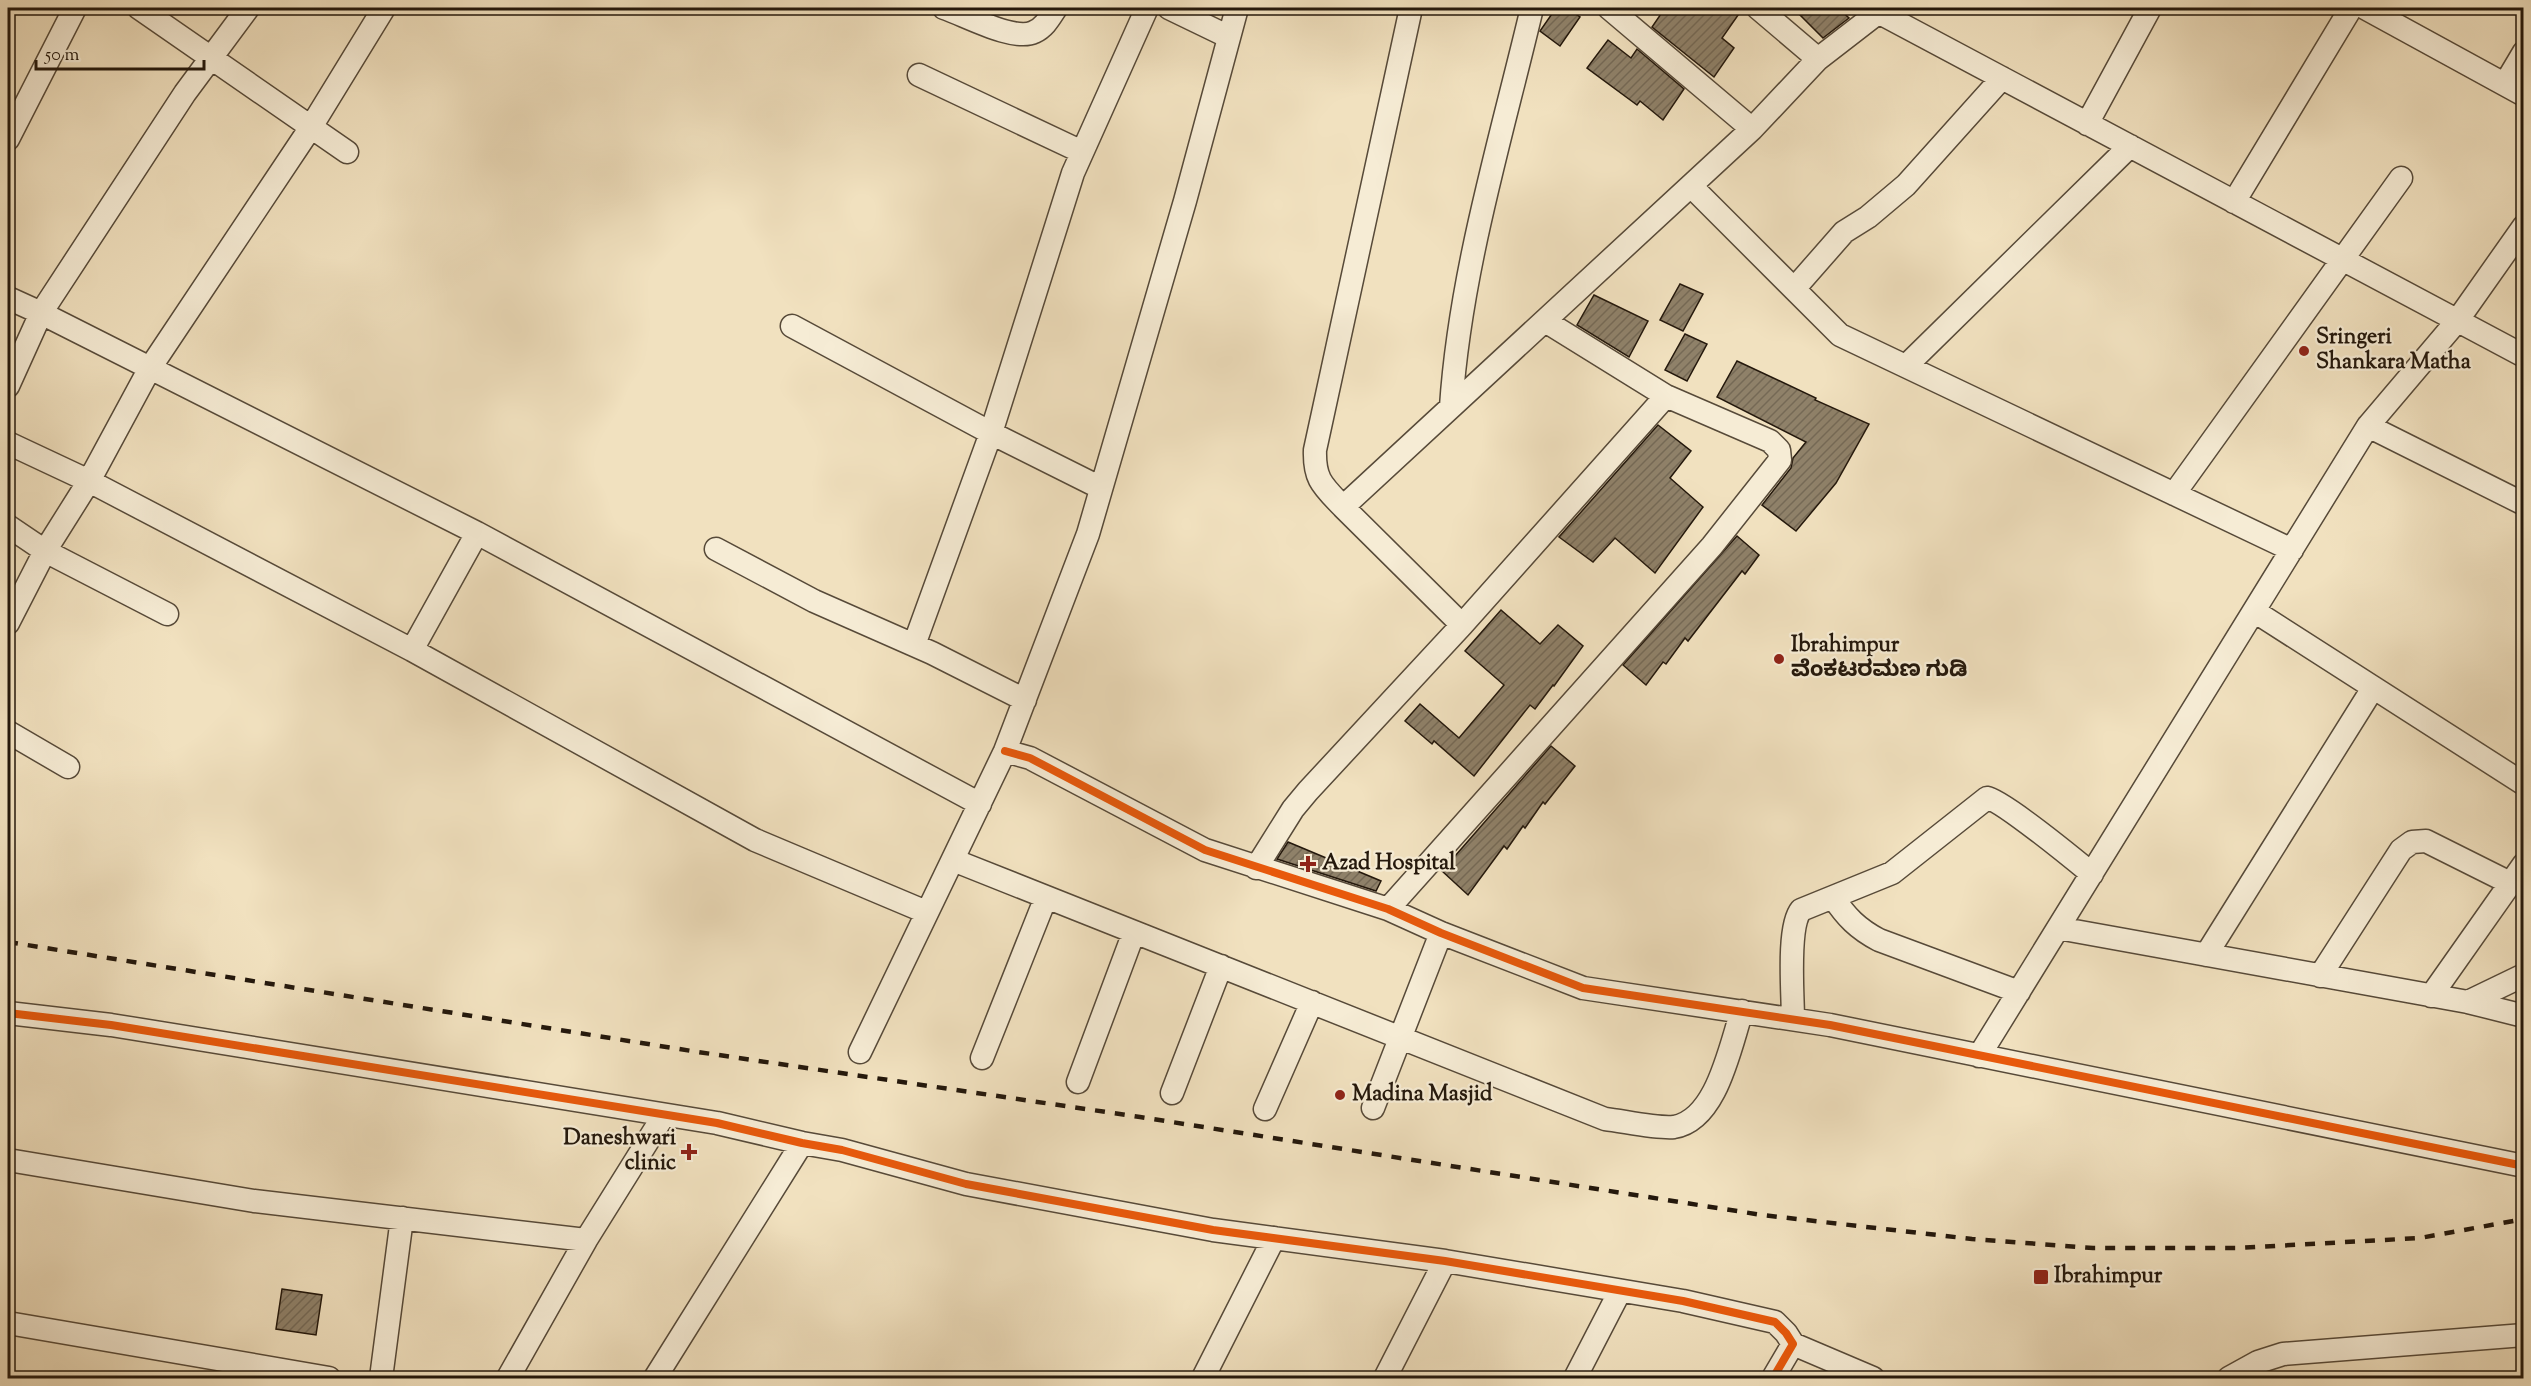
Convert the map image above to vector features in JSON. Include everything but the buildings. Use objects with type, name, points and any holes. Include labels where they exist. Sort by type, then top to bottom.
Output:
[{"type":"street","points":[[8,139],[75,8]]},
{"type":"street","points":[[139,8],[346,152]]},
{"type":"street","points":[[8,386],[41,312],[185,93],[248,8]]},
{"type":"street","points":[[8,623],[45,551],[89,481],[150,368],[311,127],[384,8]]},
{"type":"street","points":[[948,8],[1017,35],[1027,34],[1046,24],[1056,8]]},
{"type":"street","points":[[914,645],[991,433],[1082,152],[1147,8]]},
{"type":"street","points":[[1169,8],[1229,37]]},
{"type":"street","points":[[860,1052],[1005,751],[1088,534],[1185,201],[1237,8]]},
{"type":"street","points":[[1411,8],[1315,450],[1314,468],[1319,483],[1462,625]]},
{"type":"street","points":[[1451,407],[1455,355],[1479,231],[1532,8]]},
{"type":"street","points":[[1609,8],[1752,129]]},
{"type":"street","points":[[1758,8],[1818,59]]},
{"type":"street","points":[[2087,124],[2150,8]]},
{"type":"street","points":[[2234,202],[2351,8]]},
{"type":"street","points":[[2365,8],[2514,90],[2523,52]]},
{"type":"street","points":[[1343,507],[1752,129],[1818,59],[1881,10],[2087,124],[2523,356]]},
{"type":"street","points":[[919,75],[1082,152]]},
{"type":"street","points":[[1794,289],[1844,232],[1868,217],[1906,185],[2002,78]]},
{"type":"street","points":[[1906,366],[2130,146]]},
{"type":"street","points":[[2174,494],[2401,178]]},
{"type":"street","points":[[1691,186],[1840,335],[2292,550]]},
{"type":"street","points":[[1979,1056],[2368,426],[2457,321],[2523,226]]},
{"type":"street","points":[[8,298],[41,312],[477,533],[980,804]]},
{"type":"street","points":[[1388,909],[1712,546],[1780,460],[1779,450],[1770,441],[1666,396],[1545,321]]},
{"type":"street","points":[[792,326],[991,433],[1101,488]]},
{"type":"street","points":[[1256,868],[1293,809],[1308,791],[1462,625],[1666,396]]},
{"type":"street","points":[[2368,426],[2523,504]]},
{"type":"street","points":[[8,442],[89,481],[412,650],[755,840],[926,912]]},
{"type":"street","points":[[8,526],[45,551],[167,614]]},
{"type":"street","points":[[412,650],[477,533]]},
{"type":"street","points":[[716,549],[814,601],[914,645],[1025,700]]},
{"type":"street","points":[[2254,611],[2523,784]]},
{"type":"street","points":[[2206,955],[2373,688]]},
{"type":"street","points":[[8,732],[68,767]]},
{"type":"street","points":[[1005,751],[1030,758],[1205,850],[1388,909],[1441,933],[1583,988],[1830,1025],[2523,1166]]},
{"type":"street","points":[[1793,1019],[1793,931],[1796,916],[1801,910],[1892,873],[1987,798],[2007,809],[2092,874]]},
{"type":"street","points":[[2320,976],[2401,850],[2412,842],[2426,841],[2510,883]]},
{"type":"street","points":[[953,860],[1605,1119],[1673,1127],[1688,1122],[1714,1094],[1742,1011]]},
{"type":"street","points":[[2431,996],[2523,864]]},
{"type":"street","points":[[982,1058],[1046,897]]},
{"type":"street","points":[[1833,897],[1845,916],[1858,929],[1879,940],[2019,992]]},
{"type":"street","points":[[2058,928],[2468,1002],[2523,1016]]},
{"type":"street","points":[[1078,1082],[1134,932]]},
{"type":"street","points":[[1373,1107],[1441,933]]},
{"type":"street","points":[[1172,1093],[1221,966]]},
{"type":"street","points":[[2468,1002],[2523,975]]},
{"type":"street","points":[[1265,1109],[1312,1002]]},
{"type":"street","points":[[8,1013],[111,1025],[717,1123],[842,1150],[966,1184],[1213,1230],[1445,1261],[1683,1300],[1775,1323],[1786,1333],[1793,1344],[1873,1378]]},
{"type":"street","points":[[508,1378],[586,1240],[664,1115]]},
{"type":"street","points":[[655,1378],[802,1143]]},
{"type":"street","points":[[8,1160],[254,1201],[586,1240]]},
{"type":"street","points":[[381,1378],[402,1218]]},
{"type":"street","points":[[1203,1378],[1274,1238]]},
{"type":"street","points":[[1385,1378],[1445,1261]]},
{"type":"street","points":[[1575,1378],[1620,1291]]},
{"type":"street","points":[[8,1323],[329,1378]]},
{"type":"street","points":[[2229,1378],[2258,1362],[2283,1354],[2523,1335]]},
{"type":"street","points":[[1773,1378],[1793,1344]]},
{"type":"railway","points":[[8,942],[698,1052],[1140,1117],[1762,1215],[1972,1239],[2093,1248],[2238,1248],[2420,1238],[2524,1219]]},
{"type":"cycle path","points":[[1005,751],[1030,758],[1205,850],[1388,909],[1441,933],[1583,988],[1830,1025],[2524,1166]]},
{"type":"cycle path","points":[[8,1013],[111,1025],[717,1123],[842,1150],[966,1184],[1213,1230],[1445,1261],[1683,1301],[1775,1322],[1793,1344],[1773,1378]]},
{"type":"place","name":"Sringeri Shankara Matha","points":[[2304,351]]},
{"type":"place","name":"Ibrahimpur ವೆಂಕಟರಮಣ ಗುಡಿ","points":[[1779,659]]},
{"type":"place","name":"Azad Hospital","points":[[1308,864]]},
{"type":"place","name":"Madina Masjid","points":[[1340,1095]]},
{"type":"place","name":"Daneshwari clinic","points":[[689,1152]]},
{"type":"place","name":"Ibrahimpur","points":[[2041,1277]]}]
